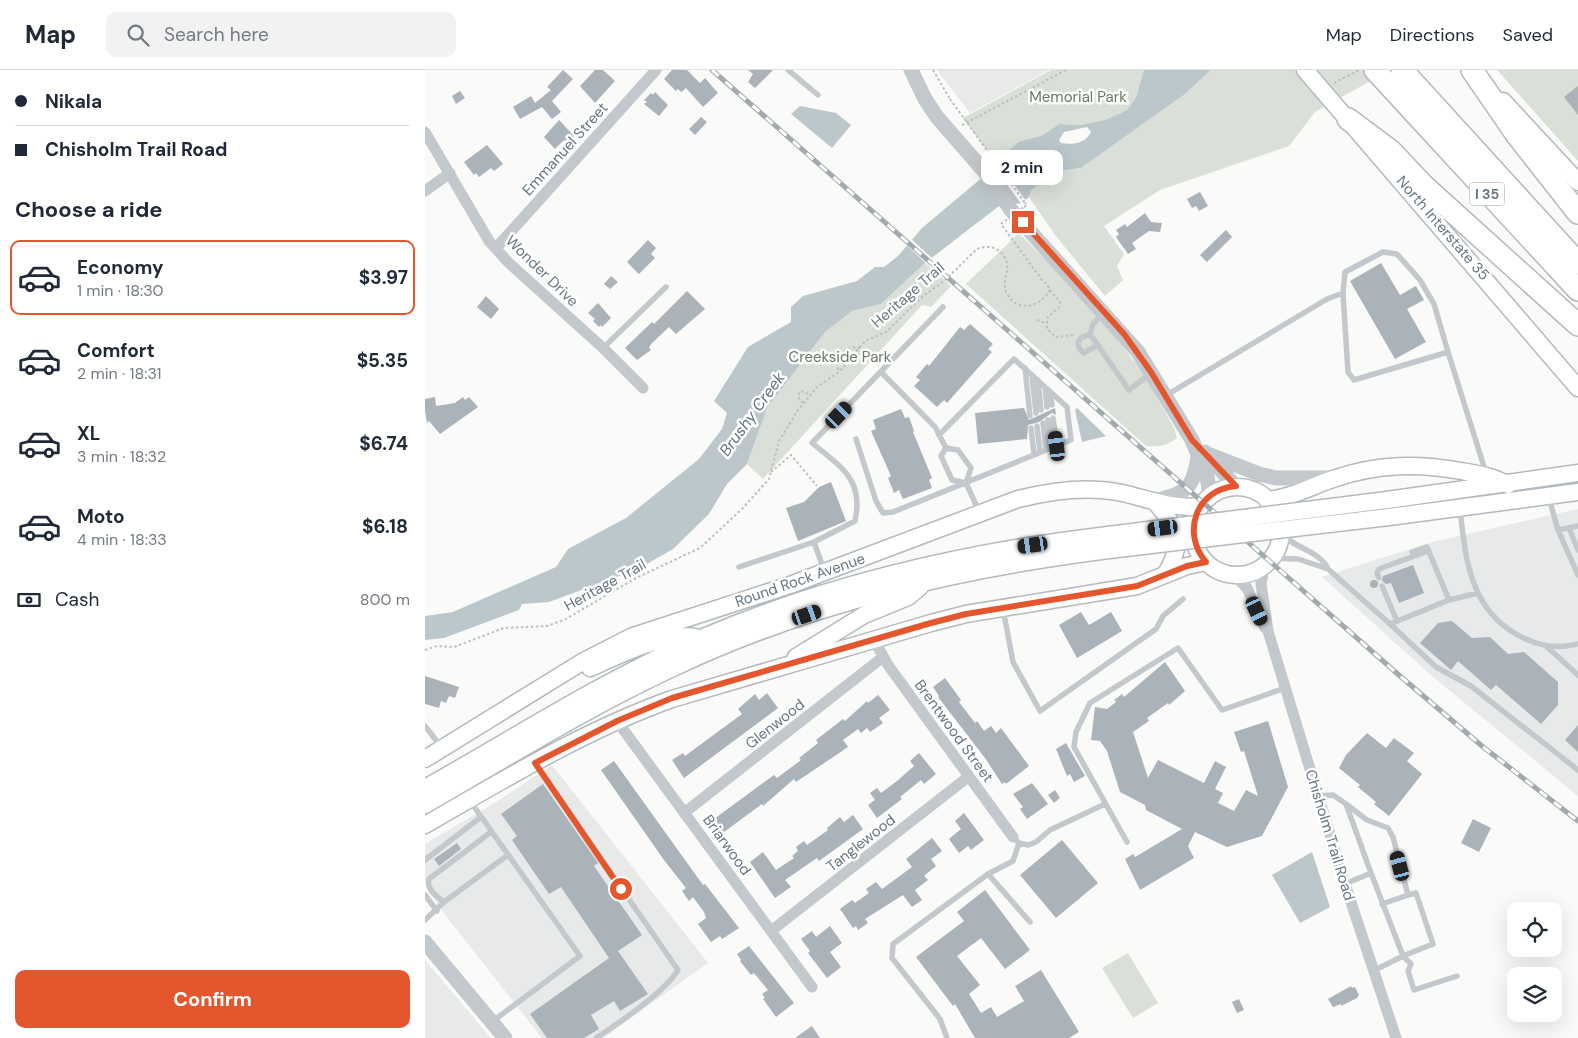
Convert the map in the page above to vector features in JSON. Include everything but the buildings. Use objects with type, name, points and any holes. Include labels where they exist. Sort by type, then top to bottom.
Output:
[{"type":"highway","name":"I 35","points":[[1375,70],[1405,83],[1578,262]]},
{"type":"highway","points":[[1473,70],[1515,134],[1578,213]]},
{"type":"highway","name":"I 35","points":[[1405,83],[1578,290]]},
{"type":"highway","points":[[1349,119],[1391,151],[1423,185],[1578,325]]},
{"type":"main road","name":"North Interstate 35","points":[[1305,70],[1578,388]]},
{"type":"main road","points":[[1473,70],[1578,182]]},
{"type":"main road","points":[[1267,500],[1287,498],[1335,478],[1370,468],[1406,465],[1487,475],[1495,477],[1508,485]]},
{"type":"main road","points":[[425,788],[461,776],[675,667],[788,622],[864,597],[928,581],[1035,560],[1108,543],[1387,500],[1508,485],[1577,473]]},
{"type":"main road","points":[[1236,486],[1253,490],[1267,500],[1274,509],[1280,529],[1278,546],[1268,562],[1249,574],[1235,575],[1221,572],[1206,562],[1198,550],[1194,536],[1194,522],[1205,501],[1222,488],[1236,486]]},
{"type":"main road","name":"Round Rock Avenue","points":[[425,759],[544,685],[605,649],[633,636],[825,572],[1018,499],[1057,491],[1097,490],[1176,507],[1205,501]]},
{"type":"main road","points":[[425,805],[461,776],[581,698],[701,638],[816,597],[902,572],[984,553],[1389,517],[1575,494]]},
{"type":"main road","points":[[1154,501],[1167,515],[1177,538],[1177,551],[1165,576]]},
{"type":"main road","points":[[425,825],[535,763],[617,721],[672,698],[957,616],[1112,592],[1137,586],[1187,566],[1206,562]]},
{"type":"main road","points":[[784,666],[805,650],[864,615],[908,597],[928,581]]},
{"type":"main road","points":[[544,685],[567,678],[648,645],[685,635],[701,638]]},
{"type":"street","name":"Emmanuel Street","points":[[496,248],[656,70]]},
{"type":"street","points":[[911,70],[925,99],[937,117],[1103,312],[1124,334],[1151,372],[1201,454],[1236,486]]},
{"type":"street","name":"Wonder Drive","points":[[425,132],[496,248],[508,262],[603,348],[643,388]]},
{"type":"street","points":[[425,191],[450,173]]},
{"type":"street","points":[[1201,454],[1276,478],[1335,478]]},
{"type":"street","points":[[1154,501],[1170,497],[1187,488],[1196,472],[1201,454]]},
{"type":"street","points":[[1201,454],[1206,474],[1205,501]]},
{"type":"street","name":"Chisholm Trail Road","points":[[1268,562],[1261,584],[1268,631],[1345,884],[1396,1038]]},
{"type":"street","name":"Chisholm Trail Road","points":[[1235,575],[1247,588],[1268,631]]},
{"type":"street","name":"Brentwood Street","points":[[874,640],[883,657],[968,777],[1016,840]]},
{"type":"street","name":"Glenwood","points":[[684,813],[883,657]]},
{"type":"street","name":"Briarwood","points":[[617,721],[812,986]]},
{"type":"street","name":"Tanglewood","points":[[771,931],[968,777]]},
{"type":"street","points":[[425,942],[505,1038]]},
{"type":"lane","points":[[788,70],[818,96]]},
{"type":"lane","points":[[1449,352],[1353,380],[1348,372],[1343,293],[1345,272],[1383,252],[1397,254],[1420,280],[1433,304],[1449,352],[1487,475]]},
{"type":"lane","points":[[603,348],[666,287]]},
{"type":"lane","points":[[1165,396],[1327,300],[1343,293]]},
{"type":"lane","points":[[739,567],[814,542],[855,521],[859,503],[847,471],[812,444],[943,307]]},
{"type":"lane","points":[[1098,345],[1083,353],[1079,348],[1078,342],[1081,338],[1090,334],[1093,324],[1103,312]]},
{"type":"lane","points":[[1090,334],[1129,390],[1151,372]]},
{"type":"lane","points":[[856,439],[877,501],[883,513],[893,512],[1071,440],[1067,407],[1015,359],[939,435]]},
{"type":"lane","points":[[1025,368],[1041,410]]},
{"type":"lane","points":[[881,372],[935,427],[946,448]]},
{"type":"lane","points":[[1032,375],[1041,410]]},
{"type":"lane","points":[[1038,380],[1041,410]]},
{"type":"lane","points":[[1041,410],[1045,386]]},
{"type":"lane","points":[[1041,410],[1050,392]]},
{"type":"lane","points":[[1046,450],[1045,422],[1046,450]]},
{"type":"lane","points":[[1031,428],[1046,450]]},
{"type":"lane","points":[[946,448],[958,450],[971,468],[967,483],[979,513]]},
{"type":"lane","points":[[946,448],[941,456],[953,480],[967,483]]},
{"type":"lane","points":[[1548,496],[1558,530],[1578,575]]},
{"type":"lane","points":[[1460,508],[1466,554],[1478,593],[1485,605],[1509,630],[1524,639],[1560,647],[1578,644]]},
{"type":"lane","points":[[1558,530],[1578,526]]},
{"type":"lane","points":[[1569,528],[1578,550]]},
{"type":"lane","points":[[1280,529],[1290,541],[1315,555],[1436,667],[1471,686],[1578,770]]},
{"type":"lane","points":[[814,542],[825,572]]},
{"type":"lane","points":[[1412,552],[1427,547],[1449,600]]},
{"type":"lane","points":[[1379,578],[1377,573],[1379,569],[1428,551]]},
{"type":"lane","points":[[1268,562],[1298,559],[1328,569]]},
{"type":"lane","points":[[1382,586],[1397,621]]},
{"type":"lane","points":[[1390,624],[1449,600],[1478,593]]},
{"type":"lane","points":[[1003,608],[1013,662],[1041,711],[1156,629],[1163,616],[1183,599]]},
{"type":"lane","points":[[1545,645],[1578,675]]},
{"type":"lane","points":[[1127,842],[1074,747],[1076,732],[1090,703],[1178,648],[1222,710],[1285,688]]},
{"type":"lane","points":[[426,728],[442,748]]},
{"type":"lane","points":[[535,763],[678,970],[672,980],[596,1038]]},
{"type":"lane","points":[[1318,796],[1333,795],[1367,820],[1388,828],[1393,837],[1408,895]]},
{"type":"lane","points":[[469,800],[580,956],[491,1022]]},
{"type":"lane","points":[[947,1038],[940,1020],[892,958],[893,944],[988,874],[1013,862],[1016,840],[1027,845],[1036,842],[1050,830],[1105,804]]},
{"type":"lane","points":[[1346,804],[1403,956],[1411,964],[1408,971],[1414,990],[1457,976]]},
{"type":"lane","points":[[425,860],[481,818]]},
{"type":"lane","points":[[444,902],[429,887],[429,879],[491,832]]},
{"type":"lane","points":[[425,920],[437,911],[444,902],[508,856]]},
{"type":"lane","points":[[1345,884],[1371,873]]},
{"type":"lane","points":[[988,874],[1030,922]]},
{"type":"lane","points":[[1373,971],[1433,944],[1416,893],[1382,904]]},
{"type":"lane","points":[[425,895],[437,911]]},
{"type":"path","points":[[933,70],[1016,210],[1001,224],[1050,290],[1059,298],[1059,307],[1051,314],[1046,323],[1049,332],[1056,336],[1068,334],[1081,338]]},
{"type":"path","points":[[960,126],[1066,70]]},
{"type":"path","points":[[1327,80],[1333,84],[1359,70]]},
{"type":"path","name":"Heritage Trail","points":[[425,650],[437,646],[454,647],[504,628],[547,626],[566,619],[636,578],[700,548],[743,508],[769,479],[779,441],[803,403],[839,372],[865,341],[886,332],[923,296],[943,282],[968,256],[985,247],[995,248],[1006,257],[1008,264],[1005,287],[1007,294],[1016,303],[1031,306],[1039,304],[1050,290]]},
{"type":"path","points":[[1037,320],[1046,323]]},
{"type":"path","points":[[839,372],[839,359],[844,352],[852,347],[859,348]]},
{"type":"path","points":[[803,403],[798,397],[801,391],[811,395]]},
{"type":"path","points":[[771,472],[791,455],[817,486]]},
{"type":"shaded area","points":[[937,70],[1049,70],[970,113]]},
{"type":"shaded area","points":[[1578,509],[1578,796],[1432,676],[1322,577],[1432,542]]},
{"type":"shaded area","points":[[552,765],[708,963],[603,1038],[542,1038],[439,907],[425,881],[425,844],[493,804]]},
{"type":"shaded area","points":[[425,960],[491,1038],[425,1038]]},
{"type":"green space","name":"Memorial Park","points":[[1051,70],[1144,70],[1136,97],[1127,110],[1105,120],[1080,125],[1059,124],[1043,135],[1018,142],[1001,158],[994,160],[963,118]]},
{"type":"green space","points":[[1211,70],[1390,70],[1315,112],[1289,146],[1160,190],[1104,226],[1124,254],[1117,266],[1123,280],[1105,296],[1055,235],[1029,197],[1031,191],[1052,172],[1081,168],[1185,94]]},
{"type":"green space","points":[[1497,70],[1578,70],[1578,161]]},
{"type":"green space","points":[[1019,233],[1073,287],[1102,320],[1144,374],[1175,430],[1177,438],[1162,445],[1146,446],[966,284]]},
{"type":"green space","name":"Creekside Park","points":[[925,263],[951,286],[931,307],[922,305],[763,479],[747,464],[767,408],[825,332],[852,311],[881,304]]},
{"type":"green space","points":[[1128,953],[1158,1003],[1133,1018],[1102,968]]},
{"type":"water","name":"Brushy Creek","points":[[1144,70],[1211,70],[1185,94],[1081,168],[1052,172],[1021,203],[999,206],[925,263],[881,304],[852,311],[825,332],[767,408],[747,464],[727,484],[709,514],[673,549],[638,569],[549,602],[522,604],[519,610],[444,638],[425,640],[425,616],[453,612],[556,567],[568,549],[626,518],[699,459],[722,429],[727,413],[714,401],[748,347],[791,322],[791,307],[803,296],[857,281],[875,267],[884,267],[898,256],[922,228],[1002,161],[1001,158],[1018,142],[1043,135],[1059,124],[1080,125],[1105,120],[1127,110],[1136,97]],"holes":[[[1087,127],[1091,132],[1078,143],[1061,143],[1059,140],[1064,132]]]},
{"type":"water","points":[[800,106],[836,113],[851,125],[832,148],[791,114]]},
{"type":"water","points":[[1077,408],[1106,436],[1082,442],[1075,410]]},
{"type":"water","points":[[1312,852],[1330,907],[1300,923],[1272,875]]},
{"type":"pier","points":[[998,158],[1002,162],[999,165],[1027,202],[1022,205],[993,165],[999,160]]},
{"type":"pier","points":[[910,238],[934,260],[928,265],[905,244]]},
{"type":"railway","points":[[712,70],[1400,676],[1482,746],[1578,821]]},
{"type":"route","points":[[621,889],[535,763],[617,721],[672,698],[966,614],[1051,599],[1112,592],[1137,586],[1187,566],[1206,562],[1198,550],[1194,536],[1193,530],[1196,513],[1203,502],[1214,492],[1222,488],[1236,486],[1220,472],[1199,444],[1192,440],[1151,372],[1124,334],[1023,222]]}]
